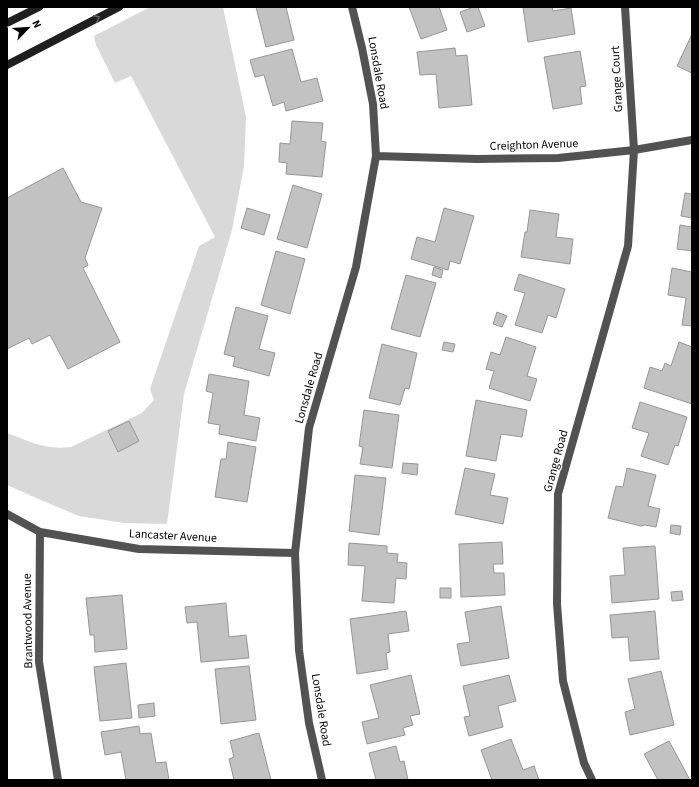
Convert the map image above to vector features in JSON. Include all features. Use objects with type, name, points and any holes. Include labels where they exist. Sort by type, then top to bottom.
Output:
[{"type":"main road","points":[[7,23],[39,7]]},
{"type":"main road","points":[[7,66],[119,7]]},
{"type":"street","name":"Lonsdale Road","points":[[322,780],[309,723],[299,650],[295,553],[309,428],[356,267],[376,156],[373,104],[352,7]]},
{"type":"street","name":"Grange Court","points":[[625,7],[634,150]]},
{"type":"street","name":"Creighton Avenue","points":[[376,156],[478,159],[558,158],[634,150],[692,140]]},
{"type":"street","name":"Grange Road","points":[[592,780],[584,763],[564,681],[557,604],[558,494],[628,246],[634,150]]},
{"type":"street","name":"Lancaster Avenue","points":[[7,514],[40,532],[139,548],[295,553]]},
{"type":"street","name":"Brantwood Avenue","points":[[40,532],[39,662],[58,780]]},
{"type":"shaded area","points":[[150,7],[223,7],[246,117],[244,166],[232,230],[184,394],[167,524],[124,523],[79,516],[7,485],[7,433],[46,446],[62,448],[71,447],[142,413],[154,400],[150,389],[199,246],[215,237],[131,76],[115,83],[96,45],[94,36]]},
{"type":"building","points":[[256,7],[286,7],[294,40],[266,47]]},
{"type":"building","points":[[409,7],[439,7],[447,30],[421,39]]},
{"type":"building","points":[[478,7],[485,26],[467,32],[460,12]]},
{"type":"building","points":[[523,7],[552,7],[553,11],[571,8],[575,34],[528,42]]},
{"type":"building","points":[[692,34],[692,73],[677,66]]},
{"type":"building","points":[[455,48],[456,56],[467,55],[472,105],[439,108],[436,74],[420,75],[417,52]]},
{"type":"building","points":[[292,49],[301,82],[317,78],[323,101],[286,111],[284,102],[273,106],[264,75],[255,77],[250,60]]},
{"type":"building","points":[[580,51],[586,86],[580,87],[582,104],[553,109],[544,57]]},
{"type":"building","points":[[292,121],[323,123],[321,141],[326,142],[322,177],[286,174],[287,163],[279,162],[280,143],[290,144]]},
{"type":"building","points":[[63,168],[81,202],[102,208],[85,258],[88,265],[83,268],[120,342],[68,369],[50,335],[32,344],[29,338],[7,349],[7,198]]},
{"type":"building","points":[[293,185],[322,194],[307,248],[277,239]]},
{"type":"building","points":[[685,193],[692,194],[692,218],[681,216]]},
{"type":"building","points":[[247,208],[270,215],[264,235],[241,228]]},
{"type":"building","points":[[444,208],[474,216],[460,264],[450,261],[448,270],[411,259],[417,237],[435,242]]},
{"type":"building","points":[[530,210],[559,214],[556,237],[573,239],[570,264],[521,257]]},
{"type":"building","points":[[692,221],[692,251],[677,249],[680,225],[691,227]]},
{"type":"building","points":[[276,251],[305,259],[290,314],[261,305]]},
{"type":"building","points":[[434,267],[443,270],[441,278],[432,275]]},
{"type":"building","points":[[672,268],[692,272],[692,326],[682,325],[686,298],[668,295]]},
{"type":"building","points":[[519,274],[565,289],[556,318],[548,315],[542,333],[515,325],[525,293],[514,290]]},
{"type":"building","points":[[406,275],[436,283],[420,337],[391,329]]},
{"type":"building","points":[[236,307],[268,316],[259,349],[275,353],[269,376],[233,366],[235,357],[224,354]]},
{"type":"building","points":[[497,312],[507,316],[502,327],[493,324]]},
{"type":"building","points":[[506,337],[536,347],[527,376],[537,379],[530,401],[489,388],[494,371],[486,369],[491,352],[500,355]]},
{"type":"building","points":[[444,342],[455,344],[453,352],[442,350]]},
{"type":"building","points":[[679,342],[692,347],[692,404],[644,388],[650,367],[662,371],[665,363],[671,366]]},
{"type":"building","points":[[382,344],[417,353],[409,389],[405,388],[400,405],[369,398]]},
{"type":"building","points":[[209,374],[249,381],[244,415],[260,418],[256,441],[219,434],[220,425],[208,423],[213,393],[206,391]]},
{"type":"building","points":[[476,400],[527,410],[522,437],[501,434],[496,461],[466,456]]},
{"type":"building","points":[[640,402],[687,417],[678,446],[675,445],[668,465],[641,456],[649,433],[632,428]]},
{"type":"building","points":[[364,410],[399,415],[392,468],[360,464],[363,447],[359,446]]},
{"type":"building","points":[[129,421],[139,441],[118,452],[108,431]]},
{"type":"building","points":[[228,442],[256,447],[247,502],[215,497],[221,459],[226,459]]},
{"type":"building","points":[[403,463],[418,464],[417,475],[402,473]]},
{"type":"building","points":[[465,468],[495,474],[490,495],[508,498],[503,524],[455,514]]},
{"type":"building","points":[[627,468],[656,475],[648,506],[660,509],[656,527],[645,525],[641,526],[608,518],[616,486],[623,487]]},
{"type":"building","points":[[355,475],[386,478],[379,535],[349,531]]},
{"type":"building","points":[[671,525],[681,526],[680,535],[670,533]]},
{"type":"building","points":[[502,542],[503,564],[493,564],[494,573],[504,573],[505,595],[461,597],[459,544]]},
{"type":"building","points":[[349,543],[387,546],[387,553],[398,554],[397,562],[407,563],[406,579],[396,578],[394,603],[362,601],[365,566],[348,565]]},
{"type":"building","points":[[655,546],[659,599],[612,603],[610,576],[625,575],[623,548]]},
{"type":"building","points":[[440,588],[451,588],[451,598],[440,598]]},
{"type":"building","points":[[682,591],[683,600],[672,601],[671,592]]},
{"type":"building","points":[[122,595],[127,649],[95,652],[94,635],[90,635],[86,598]]},
{"type":"building","points":[[226,603],[229,637],[246,635],[249,658],[201,662],[197,622],[187,623],[185,607]]},
{"type":"building","points":[[501,606],[509,658],[461,666],[457,644],[470,642],[465,612]]},
{"type":"building","points":[[406,611],[409,631],[388,634],[390,652],[386,653],[388,669],[357,674],[350,619]]},
{"type":"building","points":[[655,611],[659,659],[630,661],[628,637],[612,638],[610,615]]},
{"type":"building","points":[[126,663],[132,718],[100,721],[94,667]]},
{"type":"building","points":[[249,666],[256,720],[221,724],[215,669]]},
{"type":"building","points":[[661,671],[674,725],[630,735],[625,712],[635,709],[628,679]]},
{"type":"building","points":[[411,675],[420,714],[410,716],[413,725],[403,728],[405,735],[367,744],[362,722],[379,718],[370,685]]},
{"type":"building","points":[[509,675],[516,701],[498,706],[503,727],[469,736],[464,717],[470,716],[463,686]]},
{"type":"building","points":[[154,703],[155,716],[139,718],[138,705]]},
{"type":"building","points":[[139,726],[140,734],[151,733],[156,763],[166,762],[169,780],[126,780],[121,752],[105,755],[101,732]]},
{"type":"building","points":[[259,733],[271,780],[234,780],[229,759],[234,757],[230,741]]},
{"type":"building","points":[[511,739],[523,770],[534,766],[539,780],[492,780],[481,750]]},
{"type":"building","points":[[669,741],[690,780],[658,780],[644,754]]},
{"type":"building","points":[[396,746],[400,762],[404,761],[408,780],[376,780],[369,753]]}]
